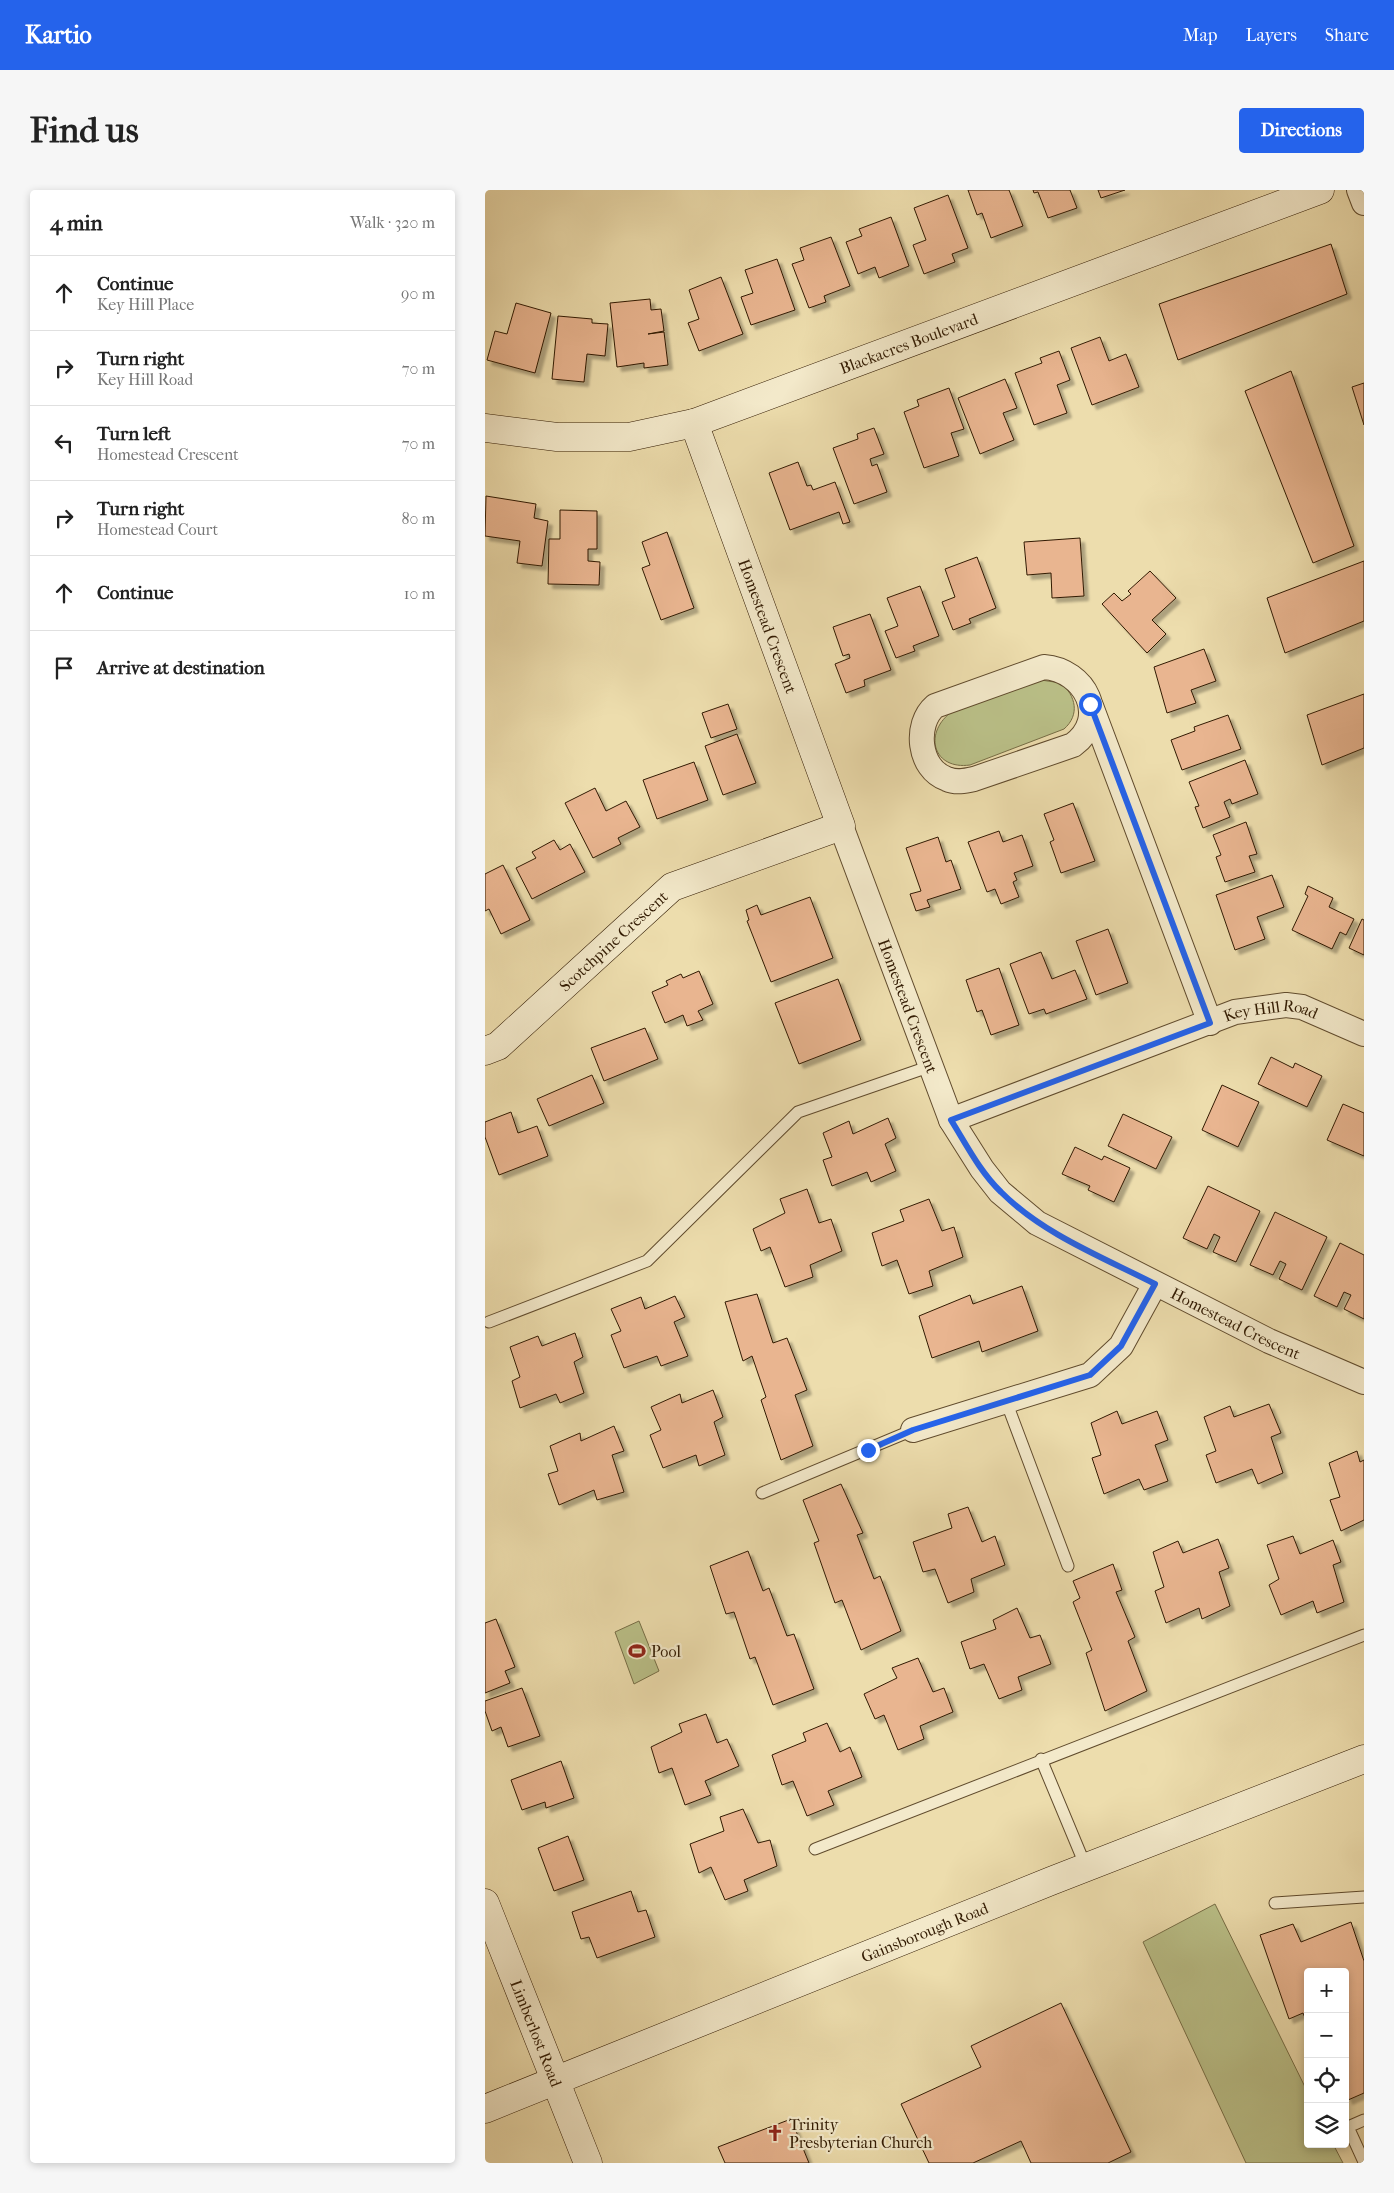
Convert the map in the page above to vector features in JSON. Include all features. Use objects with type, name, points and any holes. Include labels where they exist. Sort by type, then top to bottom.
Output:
[{"type":"street","name":"Blackacres Boulevard","points":[[485,428],[557,437],[629,437],[694,423],[1320,190]]},
{"type":"street","points":[[1359,190],[1364,202]]},
{"type":"street","name":"Homestead Crescent","points":[[694,423],[951,1120],[982,1170],[994,1184],[1037,1223],[1269,1340],[1364,1382]]},
{"type":"street","points":[[1090,704],[1091,716],[1088,728],[1082,738],[1073,745],[974,779],[959,782],[948,780],[930,767],[925,758],[922,746],[923,724],[927,713],[935,706],[1031,670],[1044,667],[1057,668],[1067,673],[1082,686],[1090,704],[1210,1023]]},
{"type":"street","name":"Scotchpine Crescent","points":[[485,1051],[498,1046],[672,887],[841,826]]},
{"type":"street","name":"Key Hill Road","points":[[951,1120],[1235,1012],[1287,1005],[1302,1007],[1364,1034]]},
{"type":"street","points":[[913,1430],[1090,1375],[1121,1346],[1155,1284]]},
{"type":"street","name":"Gainsborough Road","points":[[485,2109],[1051,1881],[1087,1869],[1364,1759]]},
{"type":"street","name":"Limberlost Road","points":[[485,1903],[588,2163]]},
{"type":"lane","points":[[489,1322],[647,1261],[798,1112],[931,1066]]},
{"type":"lane","points":[[1006,1401],[1068,1566]]},
{"type":"lane","points":[[761,1493],[913,1430]]},
{"type":"lane","points":[[815,1849],[1041,1759],[1364,1635]]},
{"type":"lane","points":[[1041,1759],[1087,1869]]},
{"type":"lane","points":[[1275,1903],[1364,1897]]},
{"type":"lane","points":[[1364,2120],[1348,2126],[1364,2162]]},
{"type":"green space","points":[[1041,680],[1061,683],[1073,700],[1074,712],[1069,724],[1064,729],[970,765],[958,765],[948,762],[941,757],[936,749],[935,740],[942,722],[950,713]]},
{"type":"green space","name":"Pool","points":[[639,1621],[659,1671],[634,1684],[615,1632]]},
{"type":"green space","points":[[1215,1904],[1304,2085],[1304,2148],[1335,2148],[1343,2163],[1246,2163],[1143,1942]]},
{"type":"building","points":[[968,190],[1009,190],[1023,226],[991,238],[982,213],[977,215]]},
{"type":"building","points":[[1033,190],[1070,190],[1077,208],[1048,218],[1038,192],[1034,193]]},
{"type":"building","points":[[1098,190],[1125,190],[1101,198]]},
{"type":"building","points":[[948,195],[968,248],[952,254],[955,262],[924,274],[913,245],[926,240],[914,208]]},
{"type":"building","points":[[891,217],[909,266],[879,278],[875,267],[858,274],[846,242],[862,236],[859,229]]},
{"type":"building","points":[[831,237],[850,286],[824,296],[826,302],[809,308],[792,264],[804,260],[800,248]]},
{"type":"building","points":[[1331,244],[1347,294],[1178,360],[1159,304]]},
{"type":"building","points":[[777,259],[795,310],[751,325],[741,297],[753,293],[745,270]]},
{"type":"building","points":[[721,277],[743,334],[699,351],[688,323],[699,319],[689,290]]},
{"type":"building","points":[[650,299],[651,310],[661,309],[664,331],[648,334],[664,332],[668,365],[644,368],[644,363],[617,367],[610,303]]},
{"type":"building","points":[[516,303],[551,313],[535,373],[487,360],[495,331],[507,334]]},
{"type":"building","points":[[558,316],[592,319],[592,323],[608,324],[605,356],[587,354],[584,382],[552,379]]},
{"type":"building","points":[[1100,337],[1109,361],[1126,354],[1139,387],[1092,405],[1071,348]]},
{"type":"building","points":[[1059,351],[1070,380],[1057,385],[1067,413],[1034,425],[1015,373],[1042,363],[1040,358]]},
{"type":"building","points":[[1291,371],[1354,546],[1313,563],[1245,391]]},
{"type":"building","points":[[1005,379],[1017,408],[1003,413],[1014,440],[980,454],[958,398]]},
{"type":"building","points":[[1364,383],[1364,425],[1352,387]]},
{"type":"building","points":[[949,388],[964,429],[951,433],[959,456],[924,468],[904,412],[919,406],[917,400]]},
{"type":"building","points":[[874,428],[884,454],[870,459],[872,466],[877,464],[887,492],[854,504],[833,448],[858,439],[857,434]]},
{"type":"building","points":[[798,462],[807,486],[811,485],[813,490],[835,482],[850,522],[843,524],[839,512],[790,530],[769,473]]},
{"type":"building","points":[[486,496],[536,504],[534,518],[548,521],[542,566],[517,563],[520,541],[485,536]]},
{"type":"building","points":[[560,510],[597,511],[597,549],[588,549],[588,561],[600,562],[599,585],[548,584],[549,539],[560,539]]},
{"type":"building","points":[[667,532],[694,608],[661,620],[642,568],[650,565],[642,542]]},
{"type":"building","points":[[1080,538],[1084,596],[1052,598],[1051,573],[1027,575],[1024,542]]},
{"type":"building","points":[[977,557],[996,608],[969,619],[971,623],[953,630],[942,602],[955,597],[945,569]]},
{"type":"building","points":[[1364,561],[1364,621],[1285,653],[1267,598]]},
{"type":"building","points":[[1150,571],[1176,598],[1152,620],[1166,634],[1147,653],[1102,604],[1114,593],[1122,601],[1131,594],[1128,591]]},
{"type":"building","points":[[920,586],[939,636],[913,646],[915,651],[896,658],[885,631],[898,626],[887,598]]},
{"type":"building","points":[[870,614],[891,670],[864,680],[865,686],[846,693],[835,664],[850,658],[849,654],[843,656],[833,627]]},
{"type":"building","points":[[1204,649],[1216,681],[1191,690],[1196,703],[1167,713],[1154,667]]},
{"type":"building","points":[[1364,694],[1364,748],[1322,765],[1307,715]]},
{"type":"building","points":[[728,704],[737,729],[711,738],[702,713]]},
{"type":"building","points":[[1228,715],[1241,749],[1182,770],[1171,740],[1195,731],[1194,727]]},
{"type":"building","points":[[737,734],[756,783],[723,795],[705,746]]},
{"type":"building","points":[[1245,760],[1258,794],[1232,804],[1230,799],[1224,802],[1230,817],[1203,828],[1195,807],[1199,806],[1189,782]]},
{"type":"building","points":[[694,762],[708,800],[657,819],[643,780]]},
{"type":"building","points":[[595,788],[606,811],[626,801],[640,827],[618,838],[621,844],[593,858],[565,803]]},
{"type":"building","points":[[1073,803],[1095,861],[1061,873],[1050,842],[1054,840],[1044,814]]},
{"type":"building","points":[[1246,822],[1257,854],[1249,856],[1255,872],[1225,882],[1216,857],[1221,855],[1213,835]]},
{"type":"building","points":[[999,831],[1003,842],[1022,835],[1033,866],[1014,873],[1017,880],[1013,882],[1019,897],[1001,904],[995,889],[987,892],[968,842]]},
{"type":"building","points":[[938,837],[946,862],[951,860],[961,889],[927,900],[930,907],[916,911],[910,894],[921,891],[906,848]]},
{"type":"building","points":[[554,840],[560,850],[570,844],[585,872],[532,899],[516,868],[536,858],[532,852]]},
{"type":"building","points":[[503,865],[530,920],[501,934],[489,909],[485,911],[485,874]]},
{"type":"building","points":[[1272,875],[1284,907],[1257,917],[1265,939],[1235,950],[1216,895]]},
{"type":"building","points":[[1308,886],[1333,898],[1329,907],[1354,919],[1346,935],[1340,932],[1332,949],[1292,930],[1308,896],[1305,894]]},
{"type":"building","points":[[810,897],[833,958],[771,982],[747,921],[749,920],[746,910],[757,905],[761,915]]},
{"type":"building","points":[[1362,919],[1364,920],[1364,955],[1349,948]]},
{"type":"building","points":[[1108,929],[1128,983],[1096,995],[1076,941]]},
{"type":"building","points":[[1041,952],[1052,979],[1075,970],[1087,999],[1046,1014],[1044,1009],[1029,1014],[1010,964]]},
{"type":"building","points":[[999,968],[1019,1025],[991,1035],[982,1010],[977,1012],[966,980]]},
{"type":"building","points":[[699,971],[713,1004],[698,1011],[703,1020],[687,1026],[683,1015],[665,1023],[652,992],[668,985],[666,981],[681,974],[683,978]]},
{"type":"building","points":[[838,979],[861,1040],[799,1064],[775,1003]]},
{"type":"building","points":[[645,1028],[658,1059],[604,1081],[591,1048]]},
{"type":"building","points":[[1271,1057],[1293,1068],[1295,1063],[1322,1076],[1307,1107],[1258,1084]]},
{"type":"building","points":[[592,1075],[604,1103],[549,1126],[537,1099]]},
{"type":"building","points":[[1222,1085],[1259,1102],[1238,1147],[1202,1130]]},
{"type":"building","points":[[1343,1104],[1364,1113],[1364,1156],[1327,1140]]},
{"type":"building","points":[[511,1112],[518,1133],[537,1126],[548,1156],[499,1175],[485,1137],[485,1122]]},
{"type":"building","points":[[1123,1114],[1172,1137],[1156,1169],[1108,1146]]},
{"type":"building","points":[[888,1118],[896,1138],[885,1144],[896,1171],[871,1182],[867,1172],[832,1186],[823,1160],[832,1157],[823,1133],[849,1121],[853,1134]]},
{"type":"building","points":[[1075,1147],[1102,1160],[1104,1156],[1130,1168],[1114,1202],[1088,1190],[1090,1186],[1062,1174]]},
{"type":"building","points":[[1208,1186],[1260,1211],[1236,1262],[1213,1252],[1220,1237],[1214,1234],[1207,1249],[1183,1238]]},
{"type":"building","points":[[807,1189],[819,1223],[831,1219],[842,1251],[810,1265],[813,1277],[785,1287],[770,1247],[761,1251],[753,1229],[785,1213],[780,1199]]},
{"type":"building","points":[[929,1199],[942,1231],[954,1227],[963,1257],[929,1271],[933,1286],[909,1294],[897,1260],[882,1266],[872,1233],[904,1221],[900,1210]]},
{"type":"building","points":[[1275,1212],[1327,1237],[1302,1290],[1279,1279],[1286,1264],[1280,1261],[1273,1275],[1250,1265]]},
{"type":"building","points":[[1340,1243],[1364,1255],[1364,1319],[1344,1309],[1351,1295],[1344,1292],[1337,1307],[1314,1296]]},
{"type":"building","points":[[1022,1286],[1038,1331],[982,1352],[979,1341],[932,1358],[919,1316],[970,1295],[973,1304]]},
{"type":"building","points":[[757,1294],[773,1343],[787,1338],[807,1390],[795,1395],[813,1446],[781,1460],[761,1400],[766,1397],[752,1356],[743,1361],[725,1302]]},
{"type":"building","points":[[675,1296],[685,1317],[674,1322],[688,1356],[661,1366],[657,1356],[624,1368],[611,1335],[621,1331],[611,1309],[641,1297],[645,1309]]},
{"type":"building","points":[[575,1333],[583,1357],[574,1362],[584,1393],[560,1403],[556,1394],[520,1408],[512,1381],[520,1377],[510,1347],[538,1336],[542,1346]]},
{"type":"building","points":[[713,1390],[723,1417],[714,1422],[725,1455],[699,1466],[696,1455],[663,1468],[650,1435],[661,1430],[651,1407],[680,1394],[682,1403]]},
{"type":"building","points":[[1269,1404],[1281,1433],[1271,1437],[1283,1473],[1258,1484],[1252,1469],[1216,1483],[1206,1455],[1216,1451],[1204,1417],[1230,1406],[1234,1417]]},
{"type":"building","points":[[1117,1411],[1122,1424],[1157,1411],[1168,1440],[1155,1445],[1168,1481],[1144,1490],[1139,1479],[1104,1494],[1092,1458],[1101,1455],[1091,1423]]},
{"type":"building","points":[[614,1426],[624,1451],[612,1455],[624,1492],[597,1500],[594,1490],[559,1505],[548,1474],[558,1471],[550,1446],[580,1433],[581,1441]]},
{"type":"building","points":[[1357,1451],[1360,1462],[1364,1460],[1364,1520],[1341,1531],[1330,1500],[1340,1497],[1329,1463]]},
{"type":"building","points":[[841,1484],[863,1533],[857,1535],[874,1579],[880,1576],[901,1631],[861,1650],[842,1600],[835,1603],[814,1543],[819,1541],[803,1500]]},
{"type":"building","points":[[968,1507],[982,1542],[995,1536],[1005,1565],[971,1579],[974,1592],[948,1603],[935,1569],[923,1572],[913,1542],[952,1528],[948,1514]]},
{"type":"building","points":[[1293,1536],[1300,1554],[1333,1540],[1341,1562],[1333,1565],[1344,1602],[1317,1613],[1313,1601],[1281,1615],[1269,1585],[1279,1579],[1267,1545]]},
{"type":"building","points":[[1218,1539],[1229,1568],[1219,1572],[1230,1606],[1202,1619],[1199,1608],[1166,1623],[1155,1591],[1164,1587],[1153,1552],[1178,1541],[1183,1553]]},
{"type":"building","points":[[748,1551],[763,1591],[769,1588],[787,1636],[794,1634],[814,1689],[773,1705],[755,1657],[750,1659],[734,1612],[726,1614],[710,1566]]},
{"type":"building","points":[[1113,1564],[1122,1590],[1116,1592],[1135,1637],[1128,1641],[1147,1691],[1105,1711],[1086,1653],[1092,1650],[1073,1602],[1080,1598],[1073,1581]]},
{"type":"building","points":[[1017,1608],[1030,1638],[1040,1635],[1051,1664],[1018,1677],[1022,1690],[999,1699],[984,1664],[970,1669],[961,1642],[996,1629],[993,1620]]},
{"type":"building","points":[[496,1619],[515,1667],[505,1671],[510,1683],[485,1693],[485,1623]]},
{"type":"building","points":[[918,1658],[933,1692],[944,1688],[953,1712],[920,1726],[924,1739],[898,1750],[884,1715],[875,1719],[864,1694],[897,1678],[892,1668]]},
{"type":"building","points":[[522,1688],[540,1736],[508,1747],[501,1727],[492,1731],[485,1711],[485,1701]]},
{"type":"building","points":[[706,1714],[717,1743],[727,1739],[739,1766],[705,1781],[711,1795],[685,1805],[672,1768],[659,1773],[651,1747],[682,1732],[679,1724]]},
{"type":"building","points":[[827,1723],[840,1752],[850,1747],[862,1777],[828,1791],[834,1805],[807,1816],[793,1781],[782,1785],[772,1755],[806,1741],[803,1733]]},
{"type":"building","points":[[561,1761],[574,1798],[546,1808],[545,1802],[522,1810],[511,1780]]},
{"type":"building","points":[[743,1809],[758,1843],[770,1840],[777,1866],[744,1880],[748,1891],[725,1900],[711,1867],[699,1873],[690,1844],[724,1831],[720,1817]]},
{"type":"building","points":[[568,1836],[584,1880],[554,1891],[538,1848]]},
{"type":"building","points":[[631,1891],[638,1912],[646,1910],[655,1937],[597,1958],[589,1937],[581,1939],[572,1912]]},
{"type":"building","points":[[1351,1922],[1364,1961],[1364,2093],[1349,2100],[1349,1968],[1304,1968],[1304,2015],[1303,2013],[1289,2019],[1260,1935],[1293,1924],[1301,1942]]},
{"type":"building","points":[[1061,2003],[1131,2152],[1108,2163],[1031,2163],[1021,2141],[973,2163],[929,2163],[901,2104],[981,2067],[971,2046]]},
{"type":"building","name":"Trinity Presbyterian Church","points":[[791,2119],[809,2163],[725,2163],[718,2147]]},
{"type":"place","name":"Pool","points":[[637,1651]]},
{"type":"place","name":"Trinity Presbyterian Church","points":[[775,2133]]},
{"type":"route","points":[[868,1450],[913,1430],[1090,1375],[1121,1346],[1155,1284],[1037,1223],[1000,1192],[982,1170],[951,1120],[1210,1023],[1090,704]]}]
